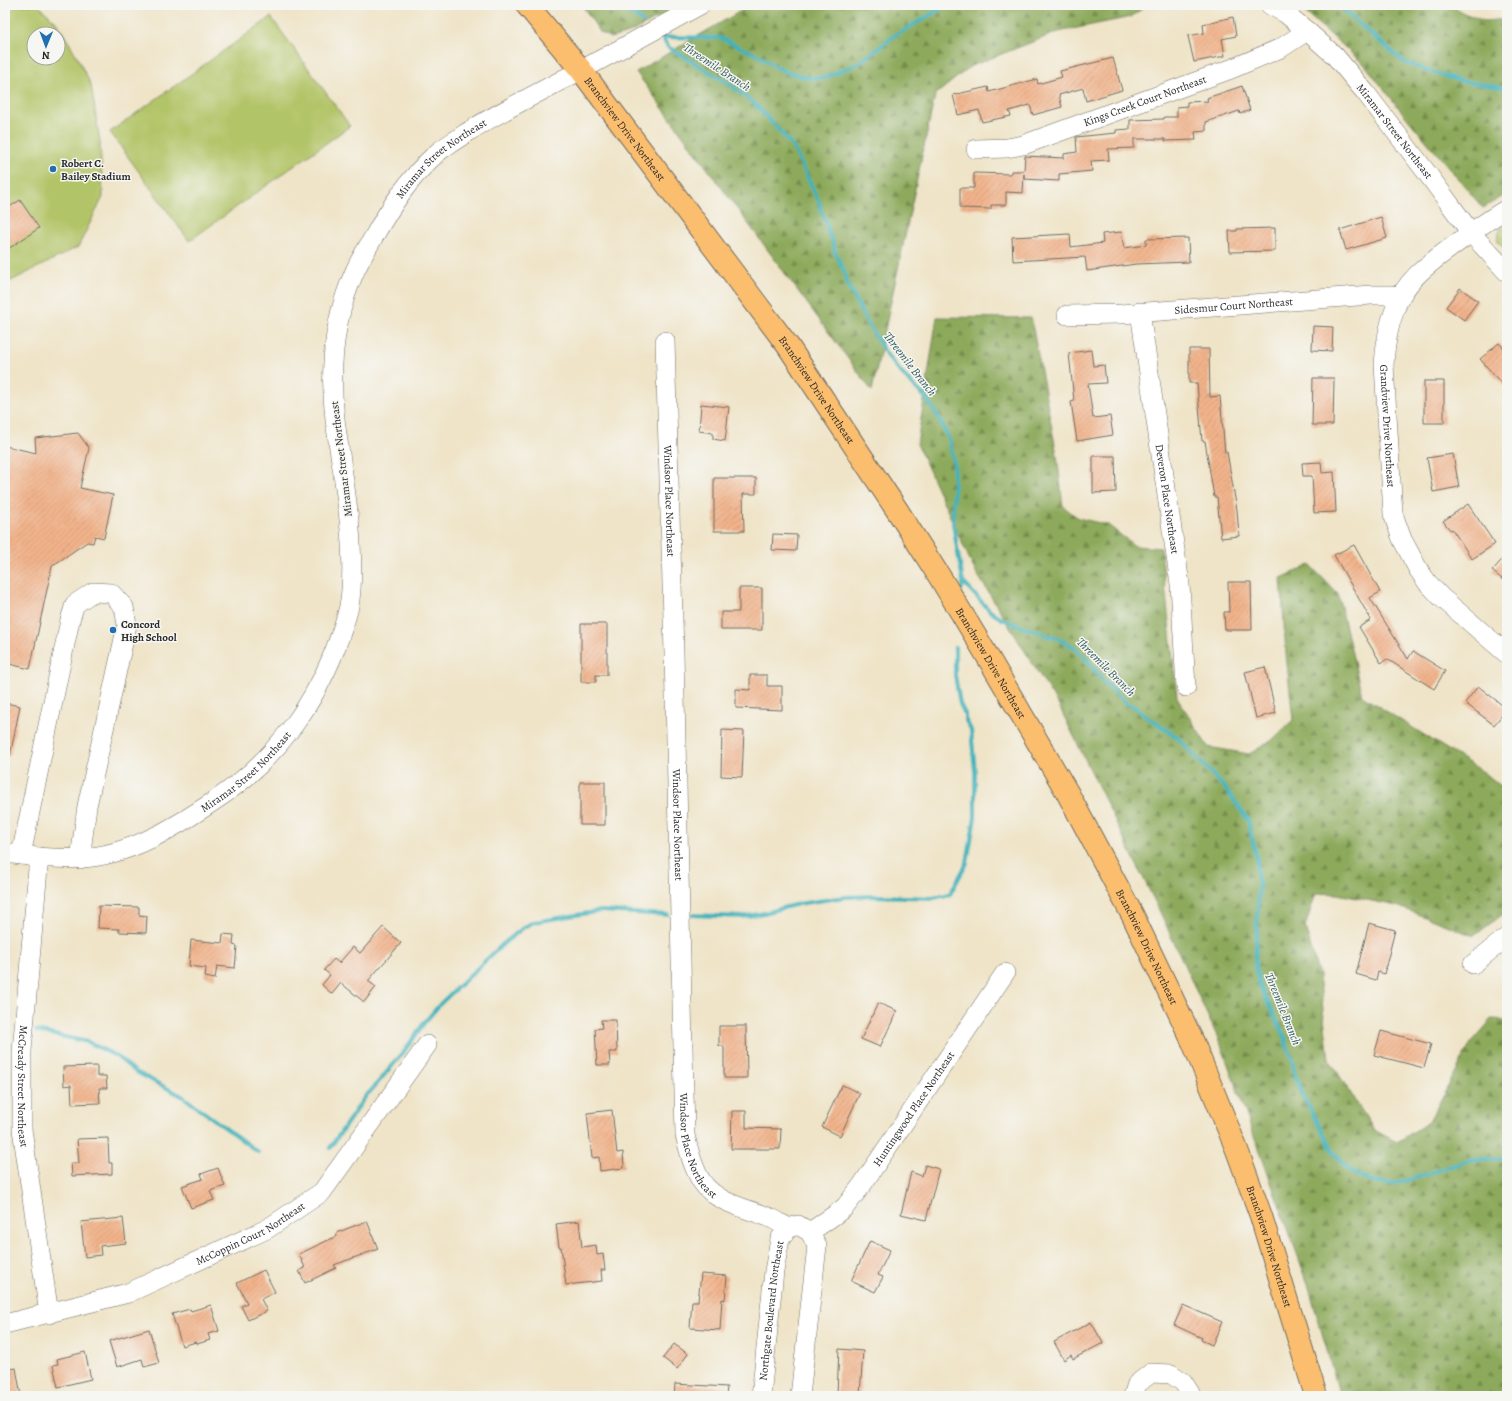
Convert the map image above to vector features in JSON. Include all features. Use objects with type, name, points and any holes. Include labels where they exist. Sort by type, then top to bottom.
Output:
[{"type":"main road","name":"Branchview Drive Northeast","points":[[527,5],[581,70],[792,352],[941,579],[1067,792],[1134,916],[1193,1042],[1237,1150],[1261,1216],[1316,1396]]},
{"type":"street","name":"Miramar Street Northeast","points":[[22,855],[80,858],[100,856],[124,850],[184,821],[240,784],[278,746],[314,695],[330,663],[350,602],[351,546],[334,415],[333,368],[337,327],[343,300],[356,268],[390,208],[413,176],[439,151],[485,121],[700,5]]},
{"type":"street","name":"Miramar Street Northeast","points":[[1270,5],[1285,13],[1335,56],[1365,92],[1471,233],[1507,272]]},
{"type":"street","name":"Kings Creek Court Northeast","points":[[976,149],[1007,148],[1023,145],[1281,48],[1307,31]]},
{"type":"street","name":"Grandview Drive Northeast","points":[[1507,208],[1488,220],[1423,268],[1407,287],[1395,308],[1386,343],[1384,366],[1393,514],[1402,540],[1427,582],[1441,597],[1507,654]]},
{"type":"street","name":"Sidesmur Court Northeast","points":[[1067,315],[1121,314],[1371,295],[1401,296]]},
{"type":"street","name":"Deveron Place Northeast","points":[[1140,312],[1180,584],[1186,687]]},
{"type":"street","name":"Windsor Place Northeast","points":[[665,342],[685,1135],[696,1169],[703,1182],[714,1194],[741,1208],[772,1219],[789,1228],[798,1225],[810,1232]]},
{"type":"street","name":"McCready Street Northeast","points":[[49,1314],[22,1129],[22,855],[72,614],[75,604],[94,592],[111,594],[124,606],[127,625],[87,806],[80,858]]},
{"type":"street","points":[[1473,964],[1507,937]]},
{"type":"street","name":"Huntingwood Place Northeast","points":[[810,1232],[844,1207],[862,1185],[1005,973]]},
{"type":"street","name":"McCoppin Court Northeast","points":[[5,1324],[128,1293],[267,1229],[322,1192],[428,1045]]},
{"type":"street","name":"Northgate Boulevard Northeast","points":[[761,1396],[774,1271],[780,1239],[789,1228]]},
{"type":"street","points":[[800,1396],[817,1246],[810,1232]]},
{"type":"street","points":[[1133,1396],[1137,1384],[1151,1373],[1170,1374],[1183,1382],[1190,1393],[1190,1396]]},
{"type":"green space","name":"Robert C. Bailey Stadium","points":[[5,5],[38,5],[59,26],[26,26],[26,66],[66,66],[66,38],[91,85],[100,142],[103,197],[78,247],[5,284]]},
{"type":"green space","points":[[582,5],[682,5],[629,33],[610,38],[600,32]]},
{"type":"green space","points":[[751,5],[1147,5],[1131,17],[1058,32],[971,66],[935,95],[872,391],[636,72]]},
{"type":"green space","points":[[1297,5],[1453,5],[1459,11],[1484,21],[1507,19],[1507,194],[1483,208],[1406,117],[1365,65]]},
{"type":"green space","points":[[271,17],[350,126],[189,241],[110,132]]},
{"type":"green space","points":[[1507,225],[1507,251],[1497,241],[1500,229]]},
{"type":"green space","points":[[937,317],[1031,318],[1057,455],[1063,506],[1078,518],[1108,525],[1135,546],[1161,548],[1177,697],[1208,747],[1249,754],[1271,741],[1293,720],[1286,654],[1281,578],[1310,565],[1338,594],[1362,696],[1485,773],[1507,791],[1507,911],[1474,936],[1397,906],[1337,894],[1316,893],[1305,927],[1319,976],[1329,1059],[1374,1130],[1397,1142],[1429,1122],[1471,1043],[1492,1019],[1507,1020],[1507,1396],[1340,1396],[1308,1284],[1221,1045],[1160,912],[1060,708],[974,569],[917,444]]},
{"type":"building","points":[[1233,17],[1236,36],[1222,39],[1225,56],[1194,62],[1188,36],[1204,33],[1203,24]]},
{"type":"building","points":[[1113,58],[1122,90],[1086,101],[1083,88],[1059,95],[1062,107],[1033,115],[1030,105],[1009,111],[1011,116],[982,122],[979,110],[958,115],[953,95],[988,87],[989,92],[1037,79],[1038,84],[1062,77],[1060,71]]},
{"type":"building","points":[[1242,86],[1250,110],[1240,114],[1239,111],[1206,122],[1206,131],[1195,132],[1196,140],[1165,141],[1165,139],[1134,139],[1134,148],[1108,149],[1109,160],[1091,161],[1092,171],[1059,174],[1059,181],[1024,179],[1024,174],[1023,193],[1006,192],[1006,205],[991,205],[991,209],[960,208],[960,188],[974,188],[974,173],[1011,174],[1011,171],[1024,171],[1025,156],[1064,158],[1064,154],[1077,152],[1076,137],[1116,133],[1116,130],[1130,129],[1130,120],[1177,117],[1177,107],[1187,106],[1187,102],[1208,101],[1207,98]]},
{"type":"building","points":[[20,200],[39,228],[5,251],[5,210]]},
{"type":"building","points":[[1381,217],[1387,238],[1346,250],[1340,230]]},
{"type":"building","points":[[1275,228],[1275,251],[1230,252],[1229,231],[1237,231],[1237,229]]},
{"type":"building","points":[[1121,232],[1124,248],[1146,245],[1146,239],[1188,238],[1189,262],[1136,264],[1087,271],[1085,257],[1013,261],[1012,237],[1070,234],[1071,247],[1103,243],[1102,234]]},
{"type":"building","points":[[1460,288],[1478,301],[1464,320],[1446,307]]},
{"type":"building","points":[[1313,326],[1333,327],[1332,351],[1312,350]]},
{"type":"building","points":[[1499,343],[1507,352],[1507,390],[1480,359]]},
{"type":"building","points":[[1189,349],[1209,349],[1210,397],[1220,396],[1225,453],[1227,452],[1237,510],[1239,536],[1221,538],[1217,497],[1214,497],[1205,441],[1202,441],[1197,383],[1189,383]]},
{"type":"building","points":[[1091,350],[1093,366],[1104,365],[1106,383],[1088,384],[1093,418],[1110,416],[1113,435],[1077,441],[1071,402],[1074,401],[1069,353]]},
{"type":"building","points":[[1313,378],[1334,378],[1333,425],[1312,425]]},
{"type":"building","points":[[1424,381],[1444,381],[1444,423],[1424,423]]},
{"type":"building","points":[[701,404],[729,407],[725,441],[713,439],[713,433],[699,431]]},
{"type":"building","points":[[78,433],[89,448],[80,488],[113,495],[104,538],[95,536],[93,543],[87,542],[52,566],[30,669],[5,663],[5,446],[36,453],[35,438]]},
{"type":"building","points":[[1453,454],[1459,487],[1433,492],[1427,458]]},
{"type":"building","points":[[1093,456],[1115,456],[1116,492],[1093,493]]},
{"type":"building","points":[[1321,462],[1322,473],[1334,472],[1336,512],[1314,513],[1312,476],[1303,476],[1302,463]]},
{"type":"building","points":[[714,478],[756,478],[756,494],[743,494],[744,531],[714,531]]},
{"type":"building","points":[[1468,504],[1495,544],[1472,559],[1452,529],[1450,530],[1443,521]]},
{"type":"building","points":[[773,534],[797,535],[796,551],[772,550]]},
{"type":"building","points":[[1354,545],[1380,592],[1370,598],[1408,659],[1413,651],[1445,671],[1434,689],[1387,659],[1381,663],[1359,627],[1371,620],[1334,555]]},
{"type":"building","points":[[1507,554],[1507,583],[1492,571]]},
{"type":"building","points":[[1228,582],[1251,582],[1252,630],[1225,630],[1224,612],[1229,612]]},
{"type":"building","points":[[739,588],[762,588],[762,630],[721,630],[721,612],[739,612]]},
{"type":"building","points":[[581,624],[607,624],[607,675],[596,675],[596,682],[581,682]]},
{"type":"building","points":[[1265,667],[1276,713],[1256,718],[1245,672]]},
{"type":"building","points":[[750,675],[767,675],[767,686],[782,686],[782,710],[736,708],[736,689],[750,690]]},
{"type":"building","points":[[1478,686],[1507,709],[1494,725],[1465,703]]},
{"type":"building","points":[[5,703],[20,706],[10,756],[5,756]]},
{"type":"building","points":[[722,730],[744,731],[742,777],[721,776]]},
{"type":"building","points":[[580,782],[605,782],[605,825],[580,825]]},
{"type":"building","points":[[99,906],[139,907],[139,915],[147,916],[146,933],[119,932],[119,929],[98,928]]},
{"type":"building","points":[[1369,923],[1395,930],[1384,974],[1378,972],[1376,980],[1356,974]]},
{"type":"building","points":[[383,927],[401,943],[368,981],[376,987],[364,1002],[341,983],[332,994],[322,985],[330,975],[324,970],[334,959],[339,963],[353,947],[360,953]]},
{"type":"building","points":[[223,934],[234,935],[233,945],[237,946],[235,968],[217,966],[215,979],[205,977],[206,968],[189,966],[191,940],[222,943]]},
{"type":"building","points":[[878,1003],[897,1011],[880,1047],[861,1039]]},
{"type":"building","points":[[601,1020],[616,1020],[617,1052],[609,1052],[610,1065],[597,1065],[595,1029],[602,1028]]},
{"type":"building","points":[[719,1026],[746,1026],[747,1078],[724,1078],[724,1046],[719,1046]]},
{"type":"building","points":[[1381,1031],[1431,1044],[1424,1068],[1374,1055]]},
{"type":"building","points":[[97,1066],[97,1076],[106,1076],[107,1088],[99,1088],[100,1103],[72,1104],[71,1085],[64,1086],[63,1067]]},
{"type":"building","points":[[842,1085],[860,1093],[840,1136],[822,1127]]},
{"type":"building","points":[[612,1110],[617,1153],[623,1152],[624,1168],[600,1171],[599,1157],[592,1158],[587,1113]]},
{"type":"building","points":[[732,1111],[746,1111],[746,1128],[781,1129],[780,1149],[731,1149]]},
{"type":"building","points":[[108,1138],[109,1163],[112,1163],[112,1174],[72,1176],[71,1163],[79,1163],[77,1139]]},
{"type":"building","points":[[925,1165],[939,1169],[926,1220],[901,1214],[911,1172],[922,1176]]},
{"type":"building","points":[[218,1168],[225,1186],[210,1191],[214,1200],[191,1208],[182,1186],[203,1179],[201,1174]]},
{"type":"building","points":[[123,1218],[126,1243],[100,1246],[101,1255],[85,1257],[81,1222]]},
{"type":"building","points":[[367,1221],[378,1249],[334,1265],[336,1268],[305,1283],[299,1271],[305,1268],[299,1254],[337,1236],[336,1233]]},
{"type":"building","points":[[579,1221],[582,1247],[596,1245],[597,1255],[603,1254],[605,1270],[601,1270],[602,1281],[566,1285],[561,1247],[559,1247],[556,1224]]},
{"type":"building","points":[[870,1241],[890,1250],[878,1275],[883,1277],[875,1292],[851,1281]]},
{"type":"building","points":[[264,1270],[275,1292],[261,1299],[267,1311],[248,1320],[241,1306],[247,1303],[237,1283]]},
{"type":"building","points":[[701,1274],[727,1276],[725,1300],[722,1299],[720,1330],[690,1328],[692,1301],[698,1301]]},
{"type":"building","points":[[211,1305],[219,1331],[208,1334],[210,1340],[182,1346],[172,1314],[190,1309],[191,1311]]},
{"type":"building","points":[[1183,1305],[1222,1322],[1212,1345],[1201,1340],[1202,1338],[1174,1325]]},
{"type":"building","points":[[1091,1322],[1103,1343],[1073,1359],[1071,1355],[1064,1360],[1054,1342]]},
{"type":"building","points":[[149,1329],[159,1363],[144,1367],[142,1359],[117,1367],[109,1341]]},
{"type":"building","points":[[674,1344],[688,1354],[677,1369],[663,1358]]},
{"type":"building","points":[[839,1349],[863,1351],[860,1395],[837,1394]]},
{"type":"building","points":[[85,1352],[91,1379],[58,1387],[53,1365],[58,1364],[57,1359]]},
{"type":"building","points":[[16,1368],[21,1396],[5,1396],[5,1370]]},
{"type":"building","points":[[675,1384],[727,1387],[726,1396],[674,1396]]},
{"type":"waterway","name":"Threemile Branch","points":[[620,5],[643,22]]},
{"type":"waterway","points":[[662,37],[720,38],[760,56],[786,72],[810,78],[824,78],[859,63],[894,36],[937,11],[938,8],[957,5]]},
{"type":"waterway","points":[[1337,5],[1404,62],[1461,81],[1507,88]]},
{"type":"waterway","name":"Threemile Branch","points":[[661,36],[668,47],[729,84],[755,104],[790,143],[798,157],[820,204],[820,209],[827,224],[827,229],[834,245],[834,250],[844,271],[846,281],[864,317],[886,354],[905,377],[925,397],[936,413],[949,439],[954,464],[953,524],[963,582],[990,611],[1002,619],[1025,628],[1038,631],[1048,636],[1053,636],[1074,647],[1087,660],[1105,683],[1126,703],[1137,708],[1177,737],[1225,788],[1248,820],[1257,860],[1259,885],[1255,967],[1260,987],[1286,1039],[1286,1044],[1291,1055],[1296,1078],[1301,1088],[1301,1093],[1331,1148],[1339,1159],[1359,1177],[1373,1182],[1388,1183],[1402,1181],[1467,1162],[1484,1159],[1507,1158]]},
{"type":"waterway","name":"Threemile Branch","points":[[961,591],[963,582]]},
{"type":"waterway","points":[[691,915],[742,917],[798,904],[845,897],[876,896],[933,898],[950,894],[967,863],[975,817],[975,771],[971,730],[965,719],[965,714],[960,704],[955,675],[955,647]]},
{"type":"waterway","points":[[330,1148],[367,1094],[403,1053],[424,1023],[441,1003],[503,944],[524,927],[534,922],[601,911],[668,915]]},
{"type":"waterway","points":[[36,1031],[88,1042],[116,1056],[136,1072],[182,1096],[258,1152]]},
{"type":"place","name":"Robert C. Bailey Stadium","points":[[53,169]]},
{"type":"place","name":"Concord High School","points":[[113,630]]}]
